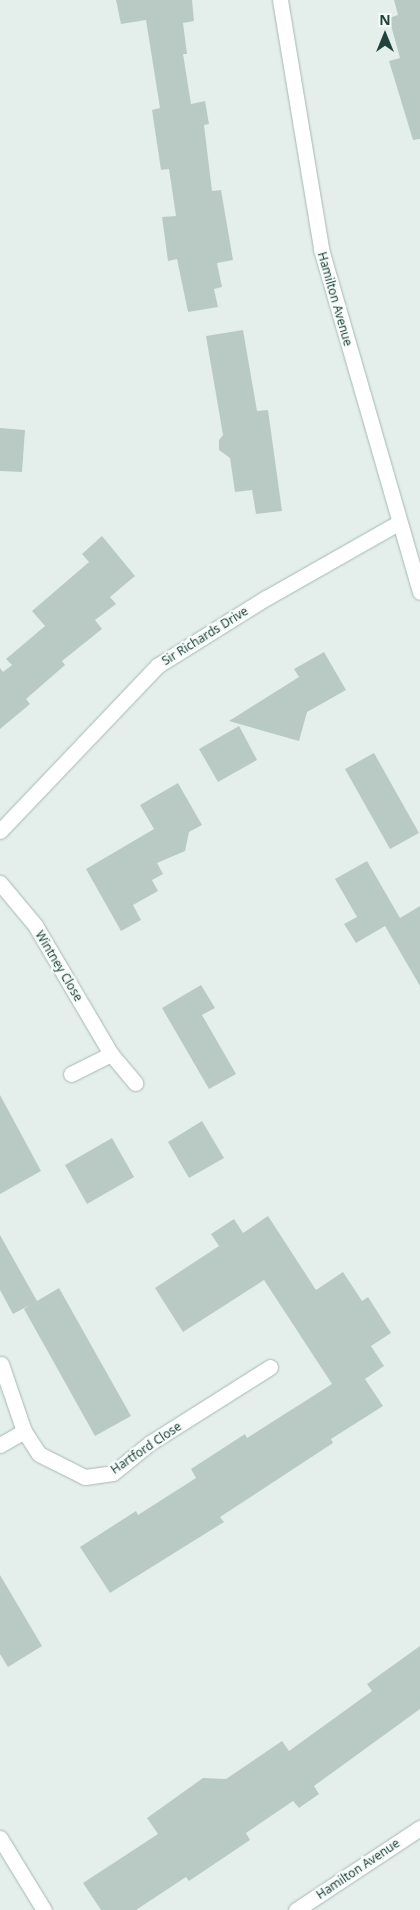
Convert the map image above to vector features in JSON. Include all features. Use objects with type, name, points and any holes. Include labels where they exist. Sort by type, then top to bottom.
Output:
[{"type":"street","name":"Hamilton Avenue","points":[[280,0],[321,249],[398,523],[420,592]]},
{"type":"street","name":"Sir Richards Drive","points":[[0,830],[157,666],[266,598],[398,523]]},
{"type":"street","name":"Wintney Close","points":[[0,883],[35,925],[111,1054],[135,1083]]},
{"type":"street","points":[[71,1074],[111,1054]]},
{"type":"street","name":"Hartford Close","points":[[1,1364],[24,1432],[39,1454],[85,1477],[113,1473],[150,1444],[270,1367]]},
{"type":"street","points":[[0,1445],[24,1432]]},
{"type":"street","name":"Hamilton Avenue","points":[[296,1910],[420,1828]]},
{"type":"street","points":[[0,1838],[44,1910]]},
{"type":"building","points":[[116,0],[192,0],[194,21],[183,23],[187,54],[183,54],[191,104],[205,101],[209,124],[204,125],[212,191],[221,190],[233,260],[217,263],[222,287],[214,289],[218,307],[188,312],[177,259],[168,261],[162,217],[176,216],[169,169],[161,170],[152,110],[160,108],[146,20],[121,24]]},
{"type":"building","points":[[394,0],[420,0],[420,139],[413,140],[389,61],[400,58],[389,18],[398,15]]},
{"type":"building","points":[[243,330],[257,411],[268,410],[282,511],[256,514],[252,490],[235,492],[230,458],[219,450],[219,440],[223,435],[206,336]]},
{"type":"building","points":[[0,428],[25,430],[22,472],[0,471]]},
{"type":"building","points":[[102,536],[135,576],[110,597],[116,604],[95,620],[102,629],[62,661],[65,665],[26,699],[30,704],[0,729],[0,668],[3,672],[12,665],[6,659],[45,626],[32,611],[89,562],[82,554]]},
{"type":"building","points":[[324,652],[346,690],[307,712],[299,741],[229,721],[299,677],[294,669]]},
{"type":"building","points":[[239,726],[257,760],[218,782],[199,749]]},
{"type":"building","points":[[374,753],[419,833],[390,849],[345,769]]},
{"type":"building","points":[[178,783],[202,825],[189,832],[185,851],[157,863],[163,874],[152,880],[158,891],[133,905],[141,920],[121,931],[86,869],[154,829],[140,805]]},
{"type":"building","points":[[367,861],[400,918],[420,906],[420,986],[385,926],[356,943],[344,924],[357,917],[335,879]]},
{"type":"building","points":[[201,985],[215,1008],[202,1015],[236,1074],[209,1089],[162,1008]]},
{"type":"building","points":[[0,1095],[41,1171],[0,1194]]},
{"type":"building","points":[[202,1121],[224,1158],[189,1178],[168,1142]]},
{"type":"building","points":[[112,1138],[134,1177],[87,1204],[65,1165]]},
{"type":"building","points":[[268,1216],[316,1290],[343,1272],[362,1301],[368,1297],[391,1333],[371,1346],[384,1366],[365,1379],[383,1406],[331,1439],[333,1443],[220,1517],[224,1522],[110,1593],[80,1547],[136,1511],[138,1515],[196,1478],[191,1469],[245,1434],[247,1438],[332,1384],[264,1280],[183,1332],[155,1288],[219,1246],[211,1234],[234,1219],[243,1233]]},
{"type":"building","points":[[0,1235],[37,1301],[59,1288],[131,1416],[95,1436],[24,1309],[30,1305],[13,1314],[0,1290]]},
{"type":"building","points":[[0,1575],[42,1646],[8,1667],[0,1654]]},
{"type":"building","points":[[420,1646],[420,1709],[314,1786],[319,1794],[299,1808],[293,1801],[246,1833],[250,1840],[189,1881],[186,1877],[136,1910],[101,1910],[83,1883],[158,1834],[147,1818],[203,1778],[226,1779],[282,1741],[289,1751],[372,1691],[367,1684]]}]
